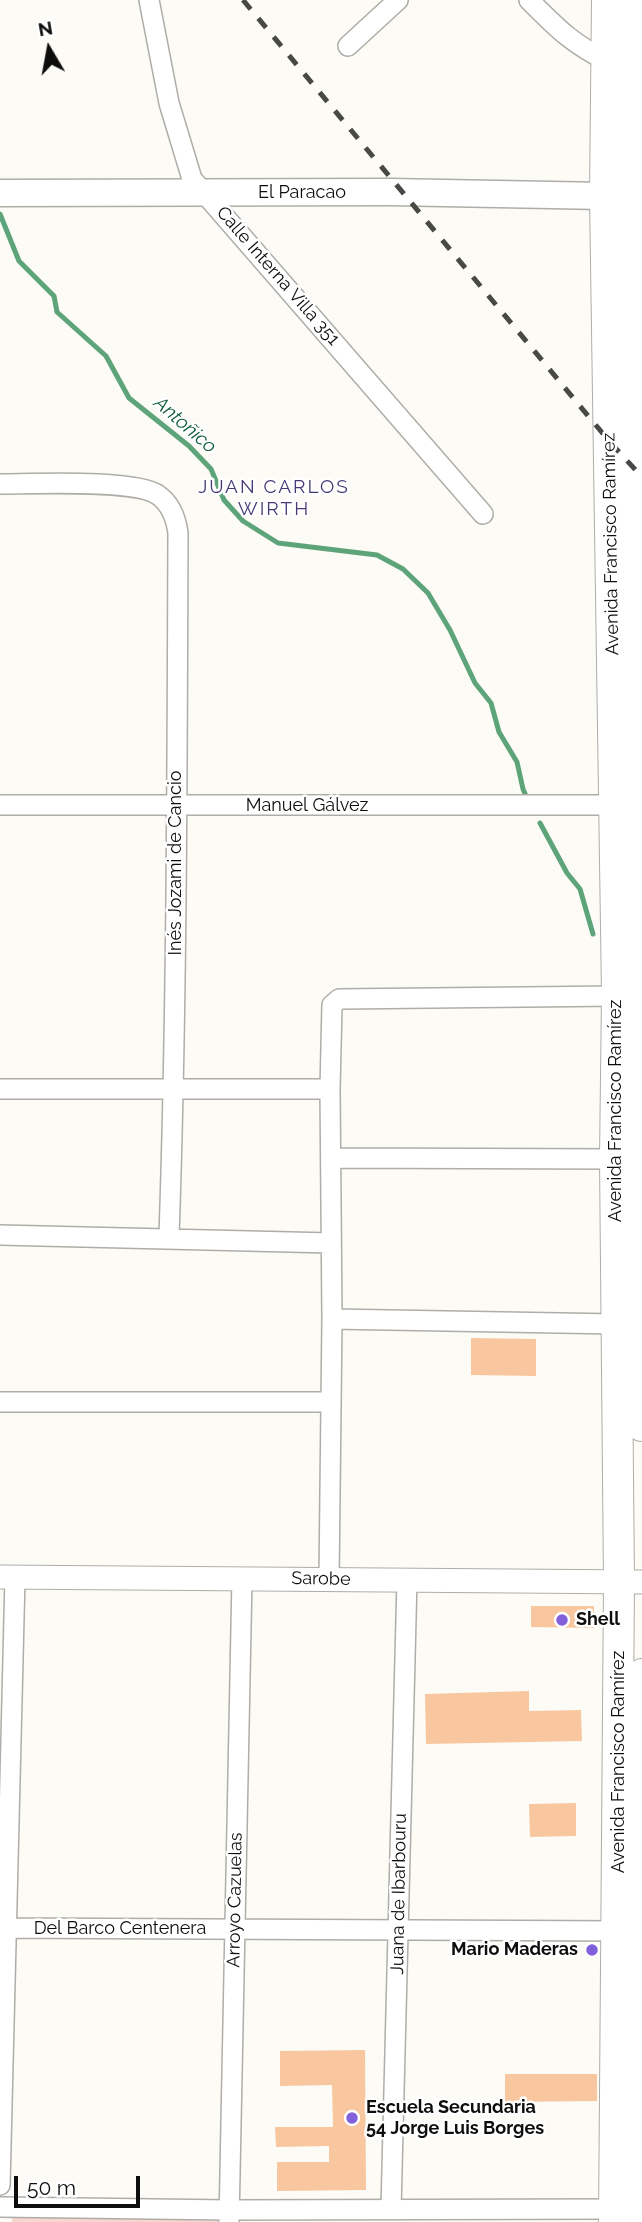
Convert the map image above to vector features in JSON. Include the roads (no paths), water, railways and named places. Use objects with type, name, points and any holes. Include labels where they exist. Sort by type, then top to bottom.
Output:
[{"type":"main road","name":"Avenida Francisco Ramírez","points":[[607,0],[607,61],[625,196],[638,411],[642,1426]]},
{"type":"main road","name":"Avenida Francisco Ramírez","points":[[621,2218],[618,1931],[631,1582],[616,1324],[617,996],[614,805],[630,0]]},
{"type":"main road","name":"El Paracao","points":[[0,193],[625,196]]},
{"type":"main road","name":"Avenida Francisco Ramírez","points":[[621,2218],[640,2004],[642,1674]]},
{"type":"street","name":"Calle Interna Villa 351","points":[[149,0],[169,103],[192,179],[483,514]]},
{"type":"street","points":[[348,46],[398,0]]},
{"type":"street","points":[[529,0],[568,38],[607,61]]},
{"type":"street","name":"Inés Jozami de Cancio","points":[[0,484],[132,485],[159,495],[176,517],[177,806],[174,1090],[169,1237]]},
{"type":"street","name":"Manuel Gálvez","points":[[0,805],[614,805]]},
{"type":"street","points":[[329,1579],[332,1005],[339,999],[617,996]]},
{"type":"street","points":[[0,1089],[330,1089]]},
{"type":"street","points":[[331,1158],[615,1159]]},
{"type":"street","points":[[0,1235],[331,1243]]},
{"type":"street","points":[[332,1319],[616,1324]]},
{"type":"street","points":[[0,1402],[331,1402]]},
{"type":"street","points":[[0,2185],[7,1577]]},
{"type":"street","name":"Sarobe","points":[[7,1577],[631,1582]]},
{"type":"street","name":"Arroyo Cazuelas","points":[[229,2216],[242,1578]]},
{"type":"street","name":"Juana de Ibarbouru","points":[[391,2209],[407,1580]]},
{"type":"street","name":"Del Barco Centenera","points":[[3,1928],[618,1931]]},
{"type":"street","points":[[0,2207],[229,2216],[391,2209],[621,2218]]},
{"type":"waterway","name":"Antoñico","points":[[0,214],[19,261],[54,296],[57,312],[106,356],[129,398],[189,446],[211,469],[224,500],[243,521],[278,543],[377,555],[403,569],[428,593],[450,630],[475,683],[491,703],[499,732],[517,762],[526,796]]},
{"type":"waterway","name":"Antoñico","points":[[540,823],[567,873],[580,889],[593,934]]},
{"type":"railway","points":[[243,0],[609,441],[642,477]]},
{"type":"place","name":"Shell","points":[[562,1620]]},
{"type":"place","name":"Mario Maderas","points":[[592,1950]]},
{"type":"place","name":"Escuela Secundaria 54 Jorge Luis Borges","points":[[352,2118]]},
{"type":"district","name":"JUAN CARLOS WIRTH","points":[[274,498]]}]
